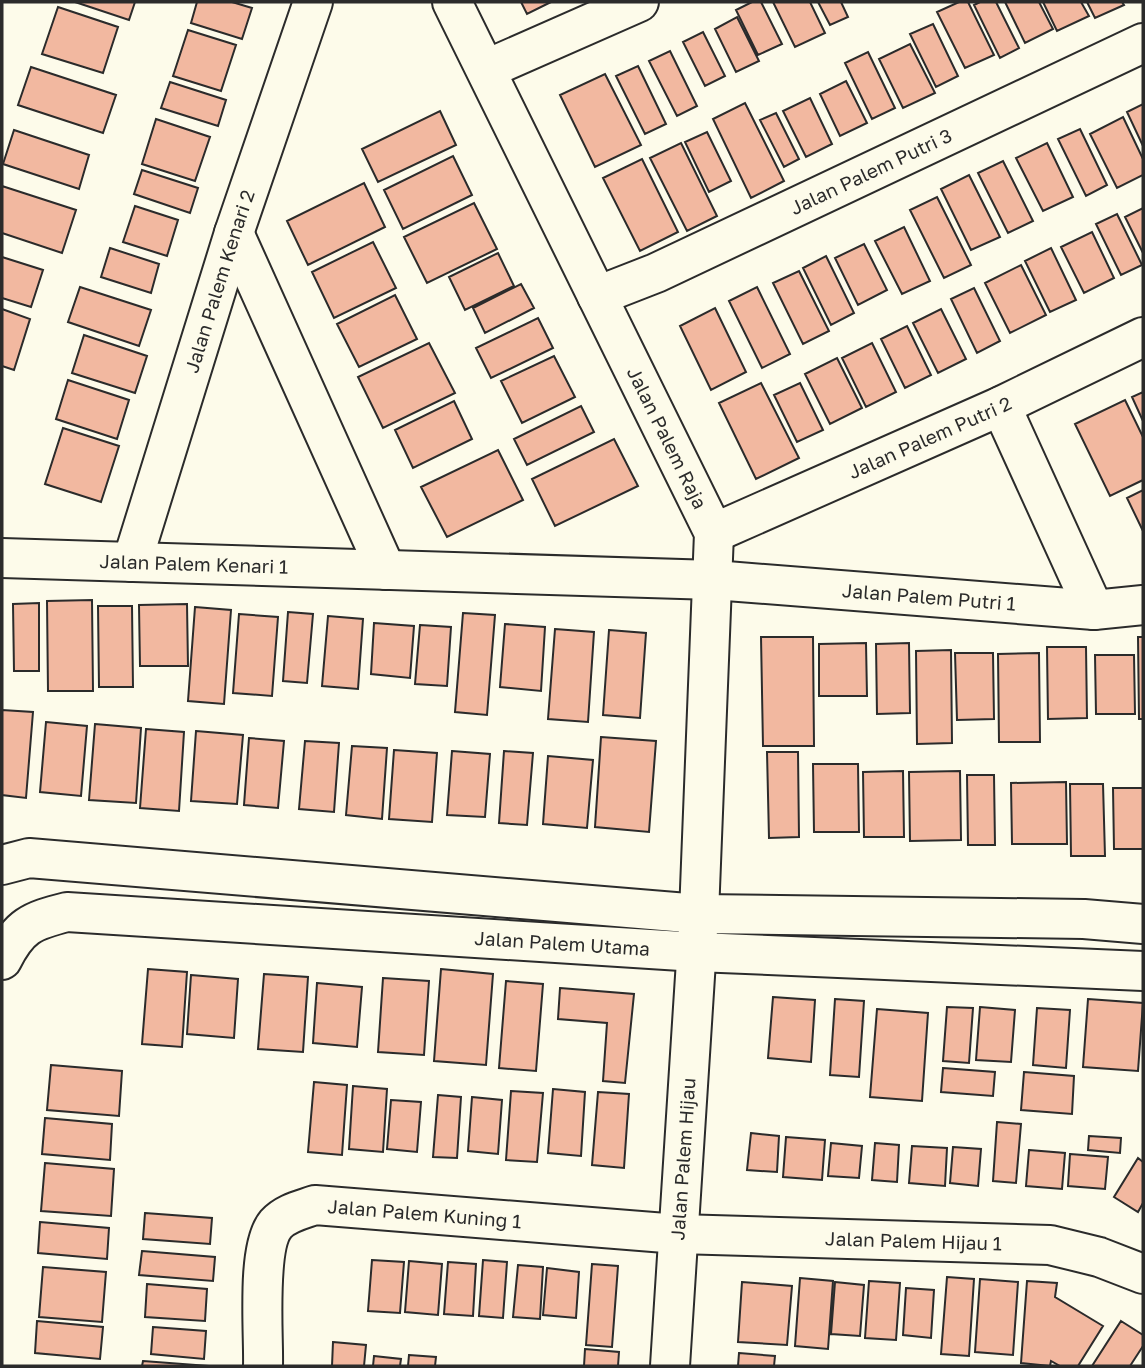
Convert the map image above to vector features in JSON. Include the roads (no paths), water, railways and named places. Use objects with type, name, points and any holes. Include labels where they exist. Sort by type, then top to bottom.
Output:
[{"type":"street","name":"Jalan Palem Kenari 2","points":[[132,562],[234,233],[313,2]]},
{"type":"street","name":"Jalan Palem Raja","points":[[452,2],[714,533],[699,914]]},
{"type":"street","points":[[487,69],[639,2]]},
{"type":"street","name":"Jalan Palem Putri 3","points":[[597,296],[656,273],[1143,43]]},
{"type":"street","points":[[234,233],[386,570]]},
{"type":"street","name":"Jalan Palem Putri 2","points":[[714,533],[1001,406],[1143,337]]},
{"type":"street","points":[[1001,406],[1094,610]]},
{"type":"street","name":"Jalan Palem Kenari 1","points":[[2,558],[714,580]]},
{"type":"street","name":"Jalan Palem Putri 1","points":[[714,580],[1094,610],[1143,605]]},
{"type":"street","name":"Jalan Palem Utama","points":[[2,865],[29,858],[699,914],[1084,919],[1143,924]]},
{"type":"street","name":"Jalan Palem Utama","points":[[2,960],[13,937],[33,921],[67,912],[696,951],[1143,971]]},
{"type":"street","name":"Jalan Palem Hijau","points":[[670,1366],[699,914]]},
{"type":"street","name":"Jalan Palem Kuning 1","points":[[263,1366],[265,1251],[274,1226],[290,1213],[315,1206],[678,1234]]},
{"type":"street","name":"Jalan Palem Hijau 1","points":[[678,1234],[1050,1245],[1099,1257],[1143,1274]]}]
